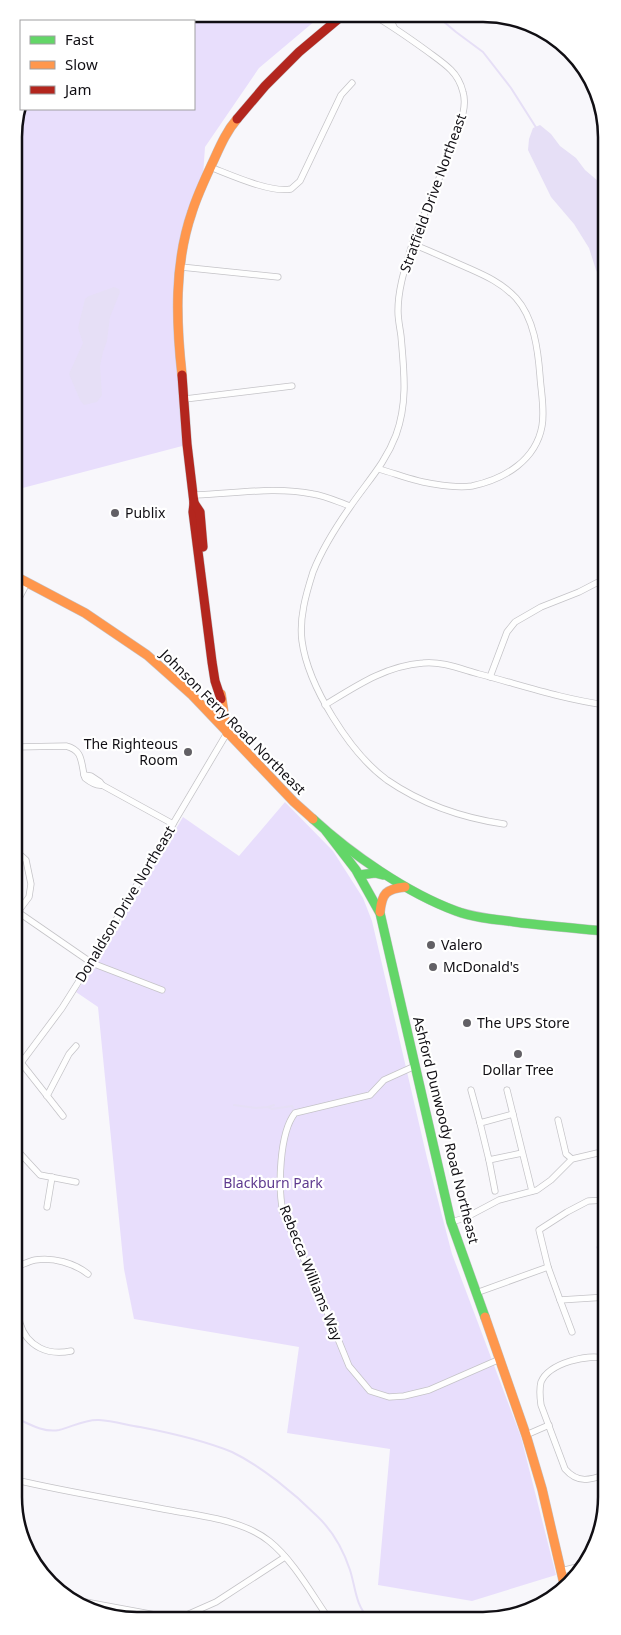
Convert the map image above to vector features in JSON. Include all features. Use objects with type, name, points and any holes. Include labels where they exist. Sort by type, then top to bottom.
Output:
[{"type":"main road","points":[[227,733],[221,699],[222,687],[213,635],[200,512],[194,499],[187,444],[185,399],[178,337],[177,310],[186,233],[191,213],[210,166],[228,130],[265,86],[299,52],[335,22]]},
{"type":"main road","name":"Johnson Ferry Road Northeast","points":[[23,581],[85,613],[147,655],[192,695],[294,802],[326,831]]},
{"type":"main road","points":[[326,831],[405,887],[456,911],[484,918],[534,925],[598,930]]},
{"type":"main road","name":"Ashford Dunwoody Road Northeast","points":[[326,831],[359,876],[380,913],[451,1222],[526,1434],[542,1489],[563,1580]]},
{"type":"main road","points":[[359,876],[375,872],[386,875]]},
{"type":"main road","points":[[380,913],[381,900],[384,894],[391,889],[405,887]]},
{"type":"street","name":"Stratfield Drive Northeast","points":[[385,22],[452,70],[461,85],[464,95],[464,108],[458,129],[412,244],[399,292],[398,313],[405,393],[403,412],[391,449],[379,470],[350,506],[324,549],[314,570],[301,622],[302,640],[306,662],[325,705],[352,744],[385,778],[410,794],[441,808],[483,821],[504,824]]},
{"type":"street","name":"Stratfield Drive Northeast","points":[[392,22],[394,27]]},
{"type":"street","points":[[210,166],[237,178],[278,190],[292,192],[300,181],[341,95],[352,83]]},
{"type":"street","points":[[379,470],[433,484],[471,486],[511,471],[527,458],[534,449],[542,426],[543,411],[539,368],[532,326],[518,300],[506,287],[487,276],[412,244]]},
{"type":"street","points":[[181,267],[278,277]]},
{"type":"street","points":[[185,399],[292,386]]},
{"type":"street","points":[[194,499],[251,490],[287,491],[314,494],[350,506]]},
{"type":"street","points":[[490,677],[507,632],[515,622],[541,606],[579,592],[598,582]]},
{"type":"street","points":[[23,591],[27,583]]},
{"type":"street","points":[[325,705],[368,678],[407,665],[424,663],[444,664],[554,696],[598,704]]},
{"type":"street","name":"Donaldson Drive Northeast","points":[[22,1064],[62,1008],[91,962],[227,733]]},
{"type":"street","points":[[23,746],[66,746],[72,748],[79,753],[84,775],[87,775],[98,786],[119,794],[173,824]]},
{"type":"street","points":[[22,857],[26,860],[31,884],[29,897],[22,905]]},
{"type":"street","points":[[22,916],[91,962],[162,990]]},
{"type":"street","points":[[47,1096],[69,1054],[76,1046]]},
{"type":"street","points":[[22,1064],[63,1116]]},
{"type":"street","name":"Rebecca Williams Way","points":[[415,1066],[384,1080],[370,1095],[295,1113],[289,1120],[282,1153],[280,1200],[283,1213],[321,1297],[349,1366],[370,1391],[389,1397],[404,1396],[429,1390],[500,1359]]},
{"type":"street","points":[[471,1090],[495,1191]]},
{"type":"street","points":[[507,1090],[532,1191]]},
{"type":"street","points":[[480,1122],[513,1114]]},
{"type":"street","points":[[558,1120],[566,1154],[572,1159]]},
{"type":"street","points":[[489,1160],[522,1153]]},
{"type":"street","points":[[451,1222],[465,1218],[499,1200],[537,1190],[552,1180],[572,1159],[598,1153]]},
{"type":"street","points":[[22,1156],[40,1175],[76,1182]]},
{"type":"street","points":[[47,1207],[52,1178]]},
{"type":"street","points":[[572,1332],[548,1267],[539,1230],[588,1201],[598,1200]]},
{"type":"street","points":[[22,1264],[33,1260],[45,1260],[79,1267],[88,1274]]},
{"type":"street","points":[[476,1293],[548,1267]]},
{"type":"street","points":[[560,1300],[598,1298]]},
{"type":"street","points":[[22,1330],[32,1343],[44,1350],[56,1352],[71,1351]]},
{"type":"street","points":[[598,1359],[583,1358],[558,1366],[547,1373],[541,1383],[539,1394],[541,1405],[565,1469],[571,1476],[580,1479],[589,1480],[598,1477]]},
{"type":"street","points":[[526,1434],[549,1425]]},
{"type":"street","points":[[22,1481],[62,1491],[218,1520],[260,1534],[285,1557],[324,1612]]},
{"type":"street","points":[[193,1612],[216,1602],[285,1557]]},
{"type":"street","points":[[561,1571],[574,1568]]},
{"type":"street","points":[[94,1604],[140,1612]]},
{"type":"green space","points":[[195,22],[314,22],[259,68],[205,147],[203,176],[186,218],[179,331],[186,445],[23,488],[23,123],[26,110],[195,110]]},
{"type":"green space","name":"Blackburn Park","points":[[285,802],[333,851],[363,898],[372,921],[427,1158],[452,1254],[521,1437],[556,1575],[472,1601],[378,1585],[390,1449],[287,1433],[299,1347],[134,1319],[124,1269],[98,1007],[76,992],[103,953],[183,817],[239,856]]},
{"type":"shaded area","points":[[540,125],[598,181],[598,274],[589,248],[574,224],[551,197],[528,150],[533,128]]},
{"type":"shaded area","points":[[114,287],[119,289],[120,292],[110,317],[107,341],[100,366],[102,395],[97,402],[84,405],[69,374],[83,343],[78,328],[85,299]]},
{"type":"waterway","points":[[444,22],[483,52],[511,88],[537,129]]},
{"type":"waterway","points":[[234,1105],[256,1108],[268,1107],[272,1109],[292,1106],[293,1108]]},
{"type":"waterway","points":[[268,1107],[274,1105]]},
{"type":"waterway","points":[[22,1421],[53,1431],[89,1421],[115,1422],[198,1440],[243,1458],[266,1472],[288,1489],[328,1528],[344,1555],[358,1602],[363,1612]]},
{"type":"traffic: fast","points":[[313,819],[344,846],[380,871],[418,894],[456,911],[475,916],[544,926],[598,930]]},
{"type":"traffic: fast","points":[[326,831],[356,870],[380,913],[451,1222],[485,1317]]},
{"type":"traffic: fast","points":[[359,875],[375,873],[383,875]]},
{"type":"traffic: slow","points":[[182,375],[178,334],[178,293],[179,272],[186,232],[206,177],[220,147],[237,119]]},
{"type":"traffic: slow","points":[[23,580],[85,613],[147,655],[192,695],[294,802],[313,819]]},
{"type":"traffic: slow","points":[[221,694],[227,733]]},
{"type":"traffic: slow","points":[[380,912],[382,900],[386,893],[393,889],[405,887]]},
{"type":"traffic: slow","points":[[485,1317],[526,1435],[542,1489],[563,1580]]},
{"type":"traffic: jam","points":[[237,119],[265,86],[299,52],[335,22]]},
{"type":"traffic: jam","points":[[182,375],[194,503],[193,512],[212,662],[215,681],[221,699]]},
{"type":"traffic: jam","points":[[194,503],[200,512],[203,547]]},
{"type":"place","name":"Publix","points":[[115,513]]},
{"type":"place","name":"The Righteous Room","points":[[188,752]]},
{"type":"place","name":"Valero","points":[[431,945]]},
{"type":"place","name":"McDonald's","points":[[433,967]]},
{"type":"place","name":"The UPS Store","points":[[467,1023]]},
{"type":"place","name":"Dollar Tree","points":[[518,1054]]}]
